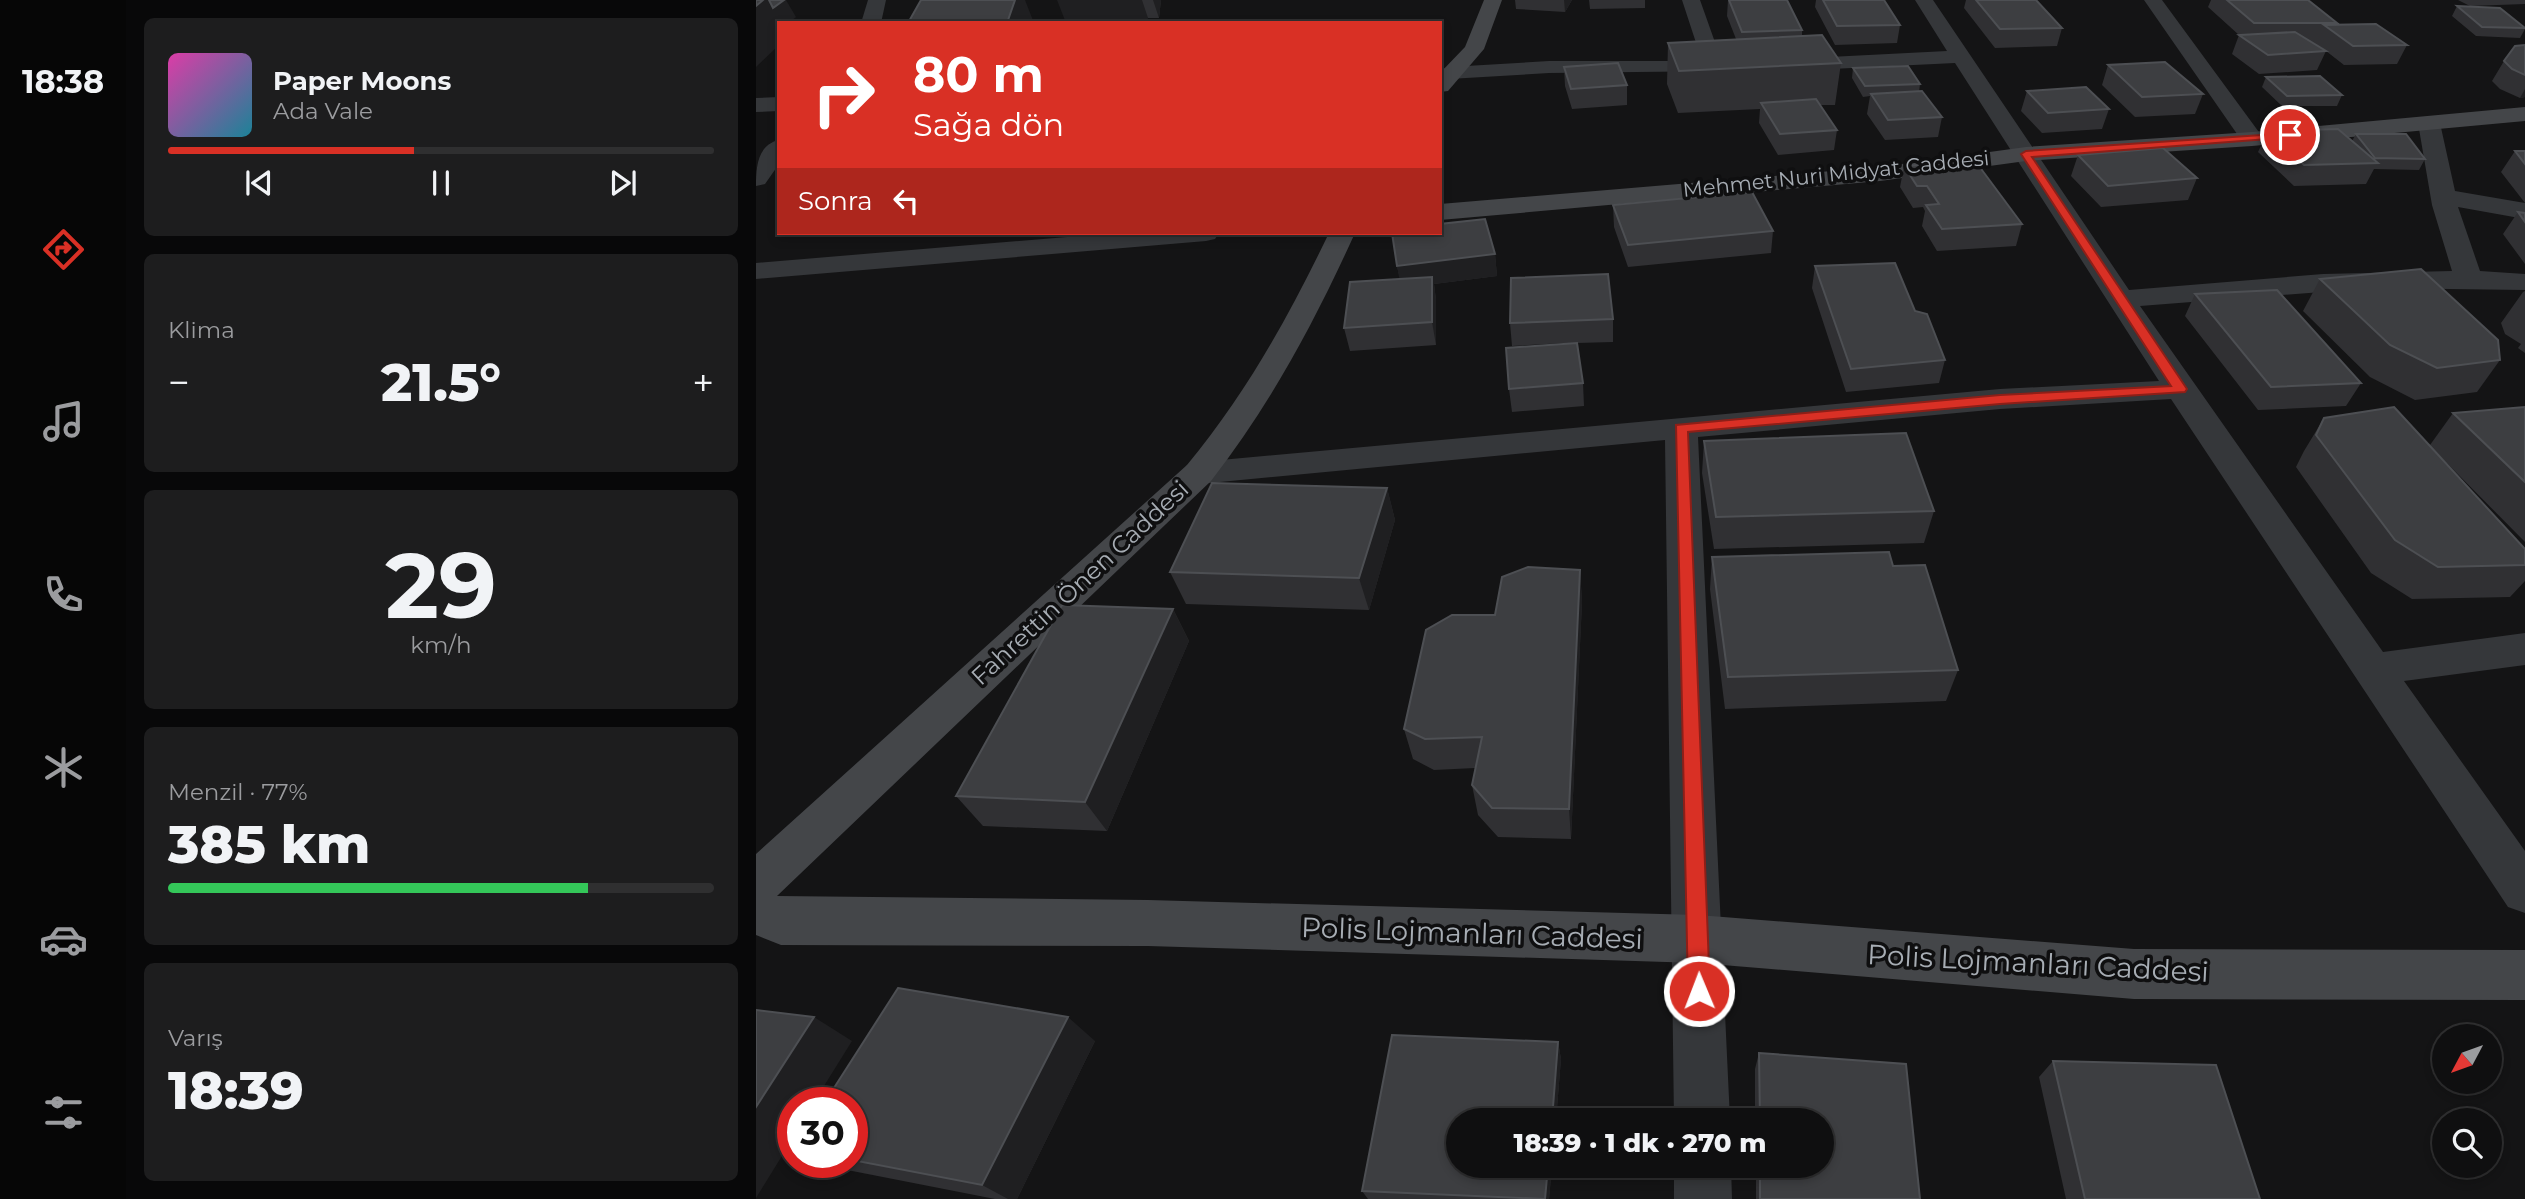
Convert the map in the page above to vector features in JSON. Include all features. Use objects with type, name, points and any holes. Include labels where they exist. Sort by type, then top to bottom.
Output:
[{"type":"street","points":[[872,21],[877,0]]},
{"type":"street","points":[[1445,80],[1474,49],[1493,0]]},
{"type":"street","points":[[1691,0],[1714,67]]},
{"type":"street","points":[[1924,0],[2180,389],[2525,891]]},
{"type":"street","points":[[2153,0],[2252,139]]},
{"type":"street","points":[[1775,66],[1962,56]]},
{"type":"street","points":[[1445,80],[1549,68],[1738,66]]},
{"type":"street","points":[[756,105],[777,104]]},
{"type":"street","name":"Mehmet Nuri Midyat Caddesi","points":[[1442,212],[1880,174],[2026,154],[2252,139],[2525,114]]},
{"type":"street","points":[[2430,123],[2444,197],[2468,277]]},
{"type":"street","points":[[756,179],[777,150]]},
{"type":"street","points":[[2444,197],[2525,211]]},
{"type":"street","points":[[756,271],[1182,235]]},
{"type":"street","name":"Fahrettin Önen Caddesi","points":[[756,885],[1199,473],[1231,435],[1298,328],[1341,235]]},
{"type":"street","points":[[2121,299],[2259,288],[2468,277],[2525,282]]},
{"type":"street","points":[[1199,473],[2000,400],[2180,389]]},
{"type":"street","points":[[1681,428],[1702,1108]]},
{"type":"street","points":[[2372,669],[2525,649]]},
{"type":"street","name":"Polis Lojmanları Caddesi","points":[[756,911],[781,922],[1149,923],[1698,939],[2134,974],[2525,975]]},
{"type":"street","points":[[1703,1178],[1703,1199]]},
{"type":"building","points":[[769,0],[784,0],[773,8]]},
{"type":"building","points":[[921,0],[1015,0],[1008,21],[909,21]]},
{"type":"building","points":[[1729,0],[1787,0],[1802,30],[1742,32]]},
{"type":"building","points":[[1823,0],[1884,0],[1900,25],[1837,26]]},
{"type":"building","points":[[1976,0],[2036,0],[2062,28],[2000,29]]},
{"type":"building","points":[[2227,0],[2308,0],[2337,23],[2254,23]]},
{"type":"building","points":[[2457,6],[2500,8],[2525,28],[2482,27]]},
{"type":"building","points":[[2376,24],[2407,45],[2353,46],[2324,25]]},
{"type":"building","points":[[2295,32],[2326,51],[2268,55],[2239,35]]},
{"type":"building","points":[[1822,35],[1841,63],[1679,71],[1668,43]]},
{"type":"building","points":[[2525,45],[2525,75],[2512,69],[2504,61],[2515,46]]},
{"type":"building","points":[[2165,62],[2203,94],[2142,97],[2108,65]]},
{"type":"building","points":[[1618,63],[1627,85],[1571,89],[1564,67]]},
{"type":"building","points":[[1908,66],[1920,84],[1865,86],[1853,68]]},
{"type":"building","points":[[2320,76],[2342,95],[2287,96],[2266,77]]},
{"type":"building","points":[[2086,87],[2109,109],[2048,113],[2027,91]]},
{"type":"building","points":[[1922,91],[1942,117],[1888,120],[1871,94]]},
{"type":"building","points":[[1816,99],[1837,130],[1780,134],[1761,103]]},
{"type":"building","points":[[2338,129],[2378,163],[2304,165],[2268,131]]},
{"type":"building","points":[[2356,134],[2406,134],[2425,159],[2375,158]]},
{"type":"building","points":[[2163,148],[2197,178],[2108,186],[2078,155]]},
{"type":"building","points":[[2515,151],[2525,151],[2525,164]]},
{"type":"building","points":[[1976,162],[2022,224],[1942,229],[1926,205],[1939,204],[1927,186],[1917,186],[1904,166]]},
{"type":"building","points":[[1752,192],[1773,231],[1628,245],[1613,205]]},
{"type":"building","points":[[2518,212],[2525,213],[2525,222]]},
{"type":"building","points":[[1485,219],[1495,254],[1397,266],[1392,235],[1442,235],[1442,224]]},
{"type":"building","points":[[1895,263],[1915,311],[1927,314],[1945,360],[1851,369],[1815,266]]},
{"type":"building","points":[[2421,269],[2498,340],[2500,360],[2437,368],[2390,345],[2320,279]]},
{"type":"building","points":[[1608,274],[1613,319],[1510,323],[1511,278]]},
{"type":"building","points":[[1432,277],[1432,322],[1344,328],[1350,282]]},
{"type":"building","points":[[2277,290],[2361,383],[2271,387],[2195,294]]},
{"type":"building","points":[[1577,343],[1583,383],[1509,389],[1506,348]]},
{"type":"building","points":[[2394,407],[2525,549],[2525,565],[2438,567],[2395,540],[2316,435],[2324,418]]},
{"type":"building","points":[[2525,407],[2525,482],[2453,413]]},
{"type":"building","points":[[1906,433],[1934,511],[1716,517],[1704,441]]},
{"type":"building","points":[[1212,483],[1387,488],[1359,578],[1170,572]]},
{"type":"building","points":[[1889,552],[1893,566],[1925,565],[1958,670],[1728,677],[1712,557]]},
{"type":"building","points":[[1528,567],[1580,570],[1569,809],[1492,808],[1472,785],[1482,737],[1425,739],[1404,729],[1426,630],[1452,615],[1495,615],[1502,577]]},
{"type":"building","points":[[1062,605],[1173,609],[1085,802],[956,796]]},
{"type":"building","points":[[898,988],[1068,1017],[982,1185],[868,1163],[868,1087],[835,1087]]},
{"type":"building","points":[[756,1010],[814,1017],[756,1107]]},
{"type":"building","points":[[1392,1035],[1558,1042],[1553,1108],[1446,1108],[1446,1178],[1547,1178],[1545,1199],[1362,1191]]},
{"type":"building","points":[[1759,1053],[1906,1064],[1920,1199],[1760,1199],[1760,1178],[1834,1178],[1834,1108],[1760,1108]]},
{"type":"building","points":[[2053,1061],[2216,1065],[2260,1199],[2085,1199]]},
{"type":"route","points":[[1699,991],[1681,428],[2000,400],[2180,389],[2026,154],[2290,135]]}]
